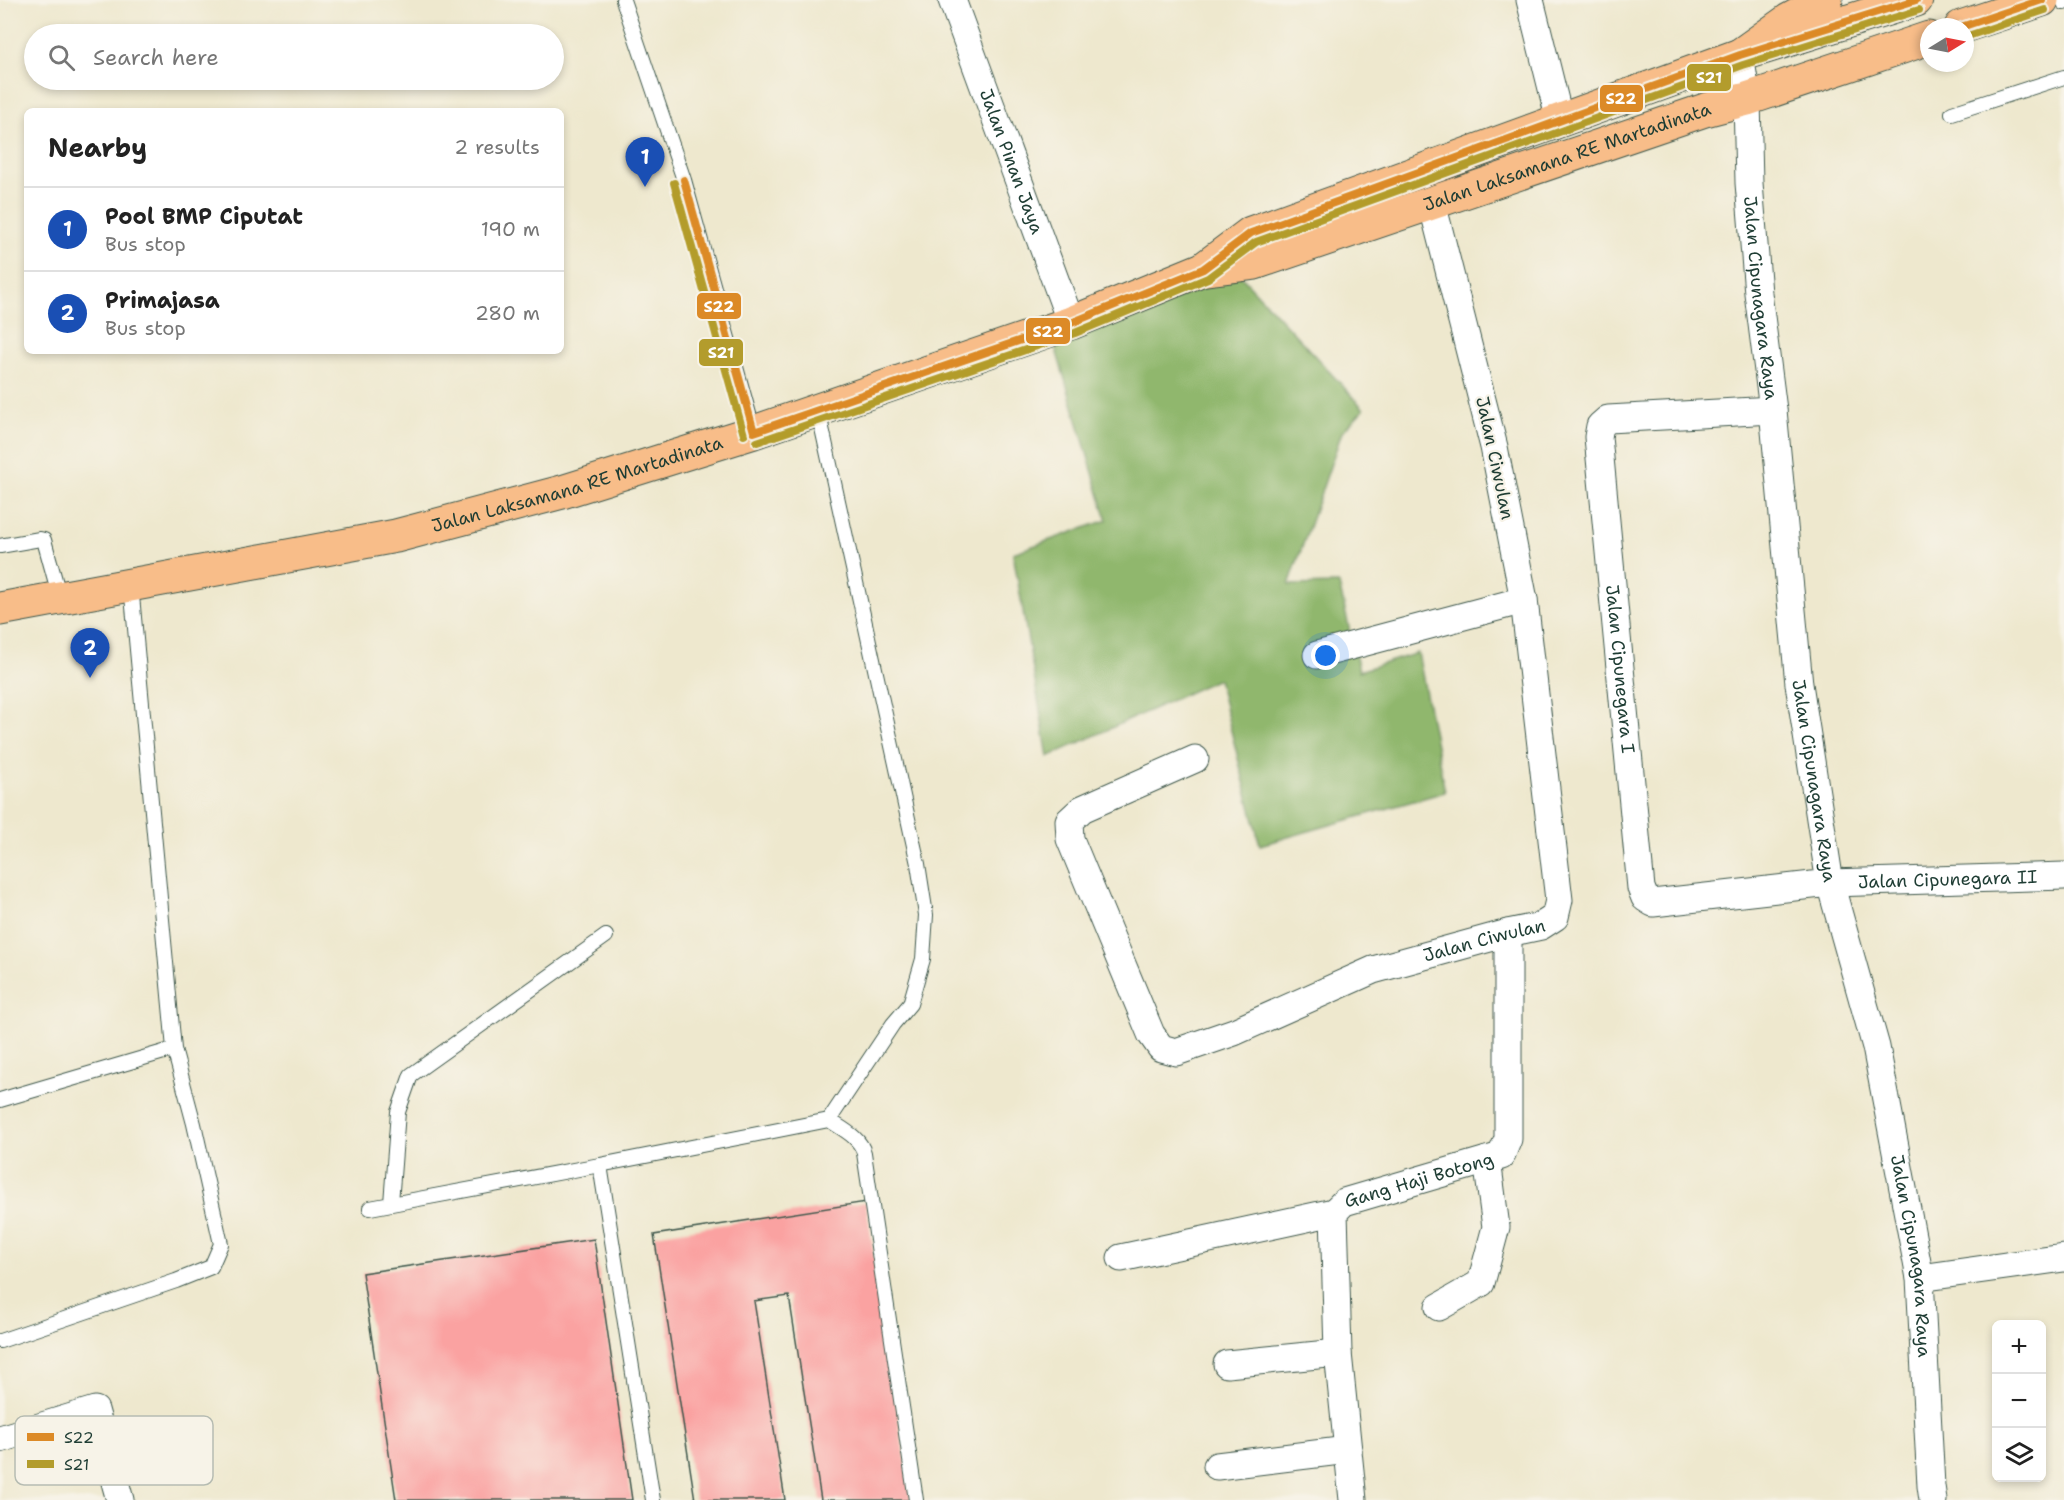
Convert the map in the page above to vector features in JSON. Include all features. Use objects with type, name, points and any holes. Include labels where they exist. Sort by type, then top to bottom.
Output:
[{"type":"highway","points":[[1740,55],[1794,10],[1826,0]]},
{"type":"highway","name":"Jalan Laksamana RE Martadinata","points":[[0,609],[396,536],[562,492],[754,432],[1071,323],[1203,269],[1251,233],[1740,55],[1916,0]]},
{"type":"highway","points":[[1974,23],[2042,0]]},
{"type":"highway","name":"Jalan Laksamana RE Martadinata","points":[[1203,269],[1255,263],[1705,110],[1747,99],[1920,41]]},
{"type":"street","name":"Jalan Pinan Jaya","points":[[952,0],[1071,323]]},
{"type":"street","points":[[1530,0],[1560,121]]},
{"type":"street","name":"Jalan Cipunagara Raya","points":[[1740,55],[1747,99],[1749,183],[1758,293],[1773,410],[1799,684],[1830,883],[1876,1047],[1920,1278],[1933,1500]]},
{"type":"street","name":"Jalan Ciwulan","points":[[1195,759],[1082,809],[1069,821],[1070,839],[1152,1034],[1161,1048],[1176,1052],[1234,1032],[1373,970],[1541,926],[1555,917],[1559,900],[1524,600],[1494,447],[1432,203]]},
{"type":"street","name":"Jalan Cipunegara I","points":[[1773,410],[1608,420],[1600,426],[1598,437],[1641,888],[1646,898],[1653,903],[1830,883]]},
{"type":"street","points":[[1317,655],[1524,600]]},
{"type":"street","name":"Jalan Cipunegara II","points":[[1830,883],[2064,876]]},
{"type":"street","name":"Gang Haji Botong","points":[[1353,1500],[1338,1353],[1334,1212],[1344,1202],[1501,1156],[1508,1139],[1508,933]]},
{"type":"street","points":[[1439,1307],[1481,1283],[1496,1227],[1487,1160]]},
{"type":"street","points":[[1121,1258],[1334,1212]]},
{"type":"street","points":[[1920,1278],[2064,1258]]},
{"type":"street","points":[[1227,1364],[1338,1353]]},
{"type":"street","points":[[76,1416],[96,1410],[98,1416]]},
{"type":"street","points":[[0,1439],[15,1434]]},
{"type":"street","points":[[1217,1466],[1348,1450]]},
{"type":"street","points":[[116,1485],[120,1500]]},
{"type":"lane","points":[[623,0],[684,180],[754,432]]},
{"type":"lane","points":[[1952,113],[2064,78]]},
{"type":"lane","points":[[818,410],[918,864],[926,915],[923,958],[910,1004],[893,1024],[830,1120]]},
{"type":"lane","points":[[0,546],[44,540],[60,598]]},
{"type":"lane","points":[[0,1341],[211,1267],[221,1244],[194,1124],[174,1049],[131,585]]},
{"type":"lane","points":[[391,1203],[398,1113],[411,1075],[606,936]]},
{"type":"lane","points":[[0,1100],[174,1049]]},
{"type":"lane","points":[[370,1208],[830,1120],[855,1137],[864,1153],[916,1500]]},
{"type":"lane","points":[[600,1165],[653,1500]]},
{"type":"green space","points":[[1238,273],[1364,409],[1342,432],[1289,585],[1339,584],[1359,671],[1418,653],[1445,792],[1260,845],[1218,679],[1048,757],[1013,553],[1107,520],[1054,343]]},
{"type":"building","points":[[866,1202],[911,1500],[821,1500],[789,1296],[754,1301],[785,1500],[695,1500],[654,1235]]},
{"type":"building","points":[[594,1239],[632,1500],[396,1500],[362,1273]]},
{"type":"transit line","name":"S22","points":[[754,432],[1071,323],[1203,269],[1251,233],[1740,55],[1916,0]]},
{"type":"transit line","name":"S22","points":[[1974,23],[2042,0]]},
{"type":"transit line","name":"S21","points":[[757,442],[1075,333],[1208,278],[1256,242],[1743,65],[1919,10]]},
{"type":"transit line","name":"S21","points":[[1974,34],[2045,10]]},
{"type":"transit line","name":"S22","points":[[684,180],[754,432]]},
{"type":"transit line","name":"S21","points":[[674,183],[744,435]]},
{"type":"place","name":"Pool BMP Ciputat","points":[[645,187]]},
{"type":"place","name":"Primajasa","points":[[90,678]]}]
